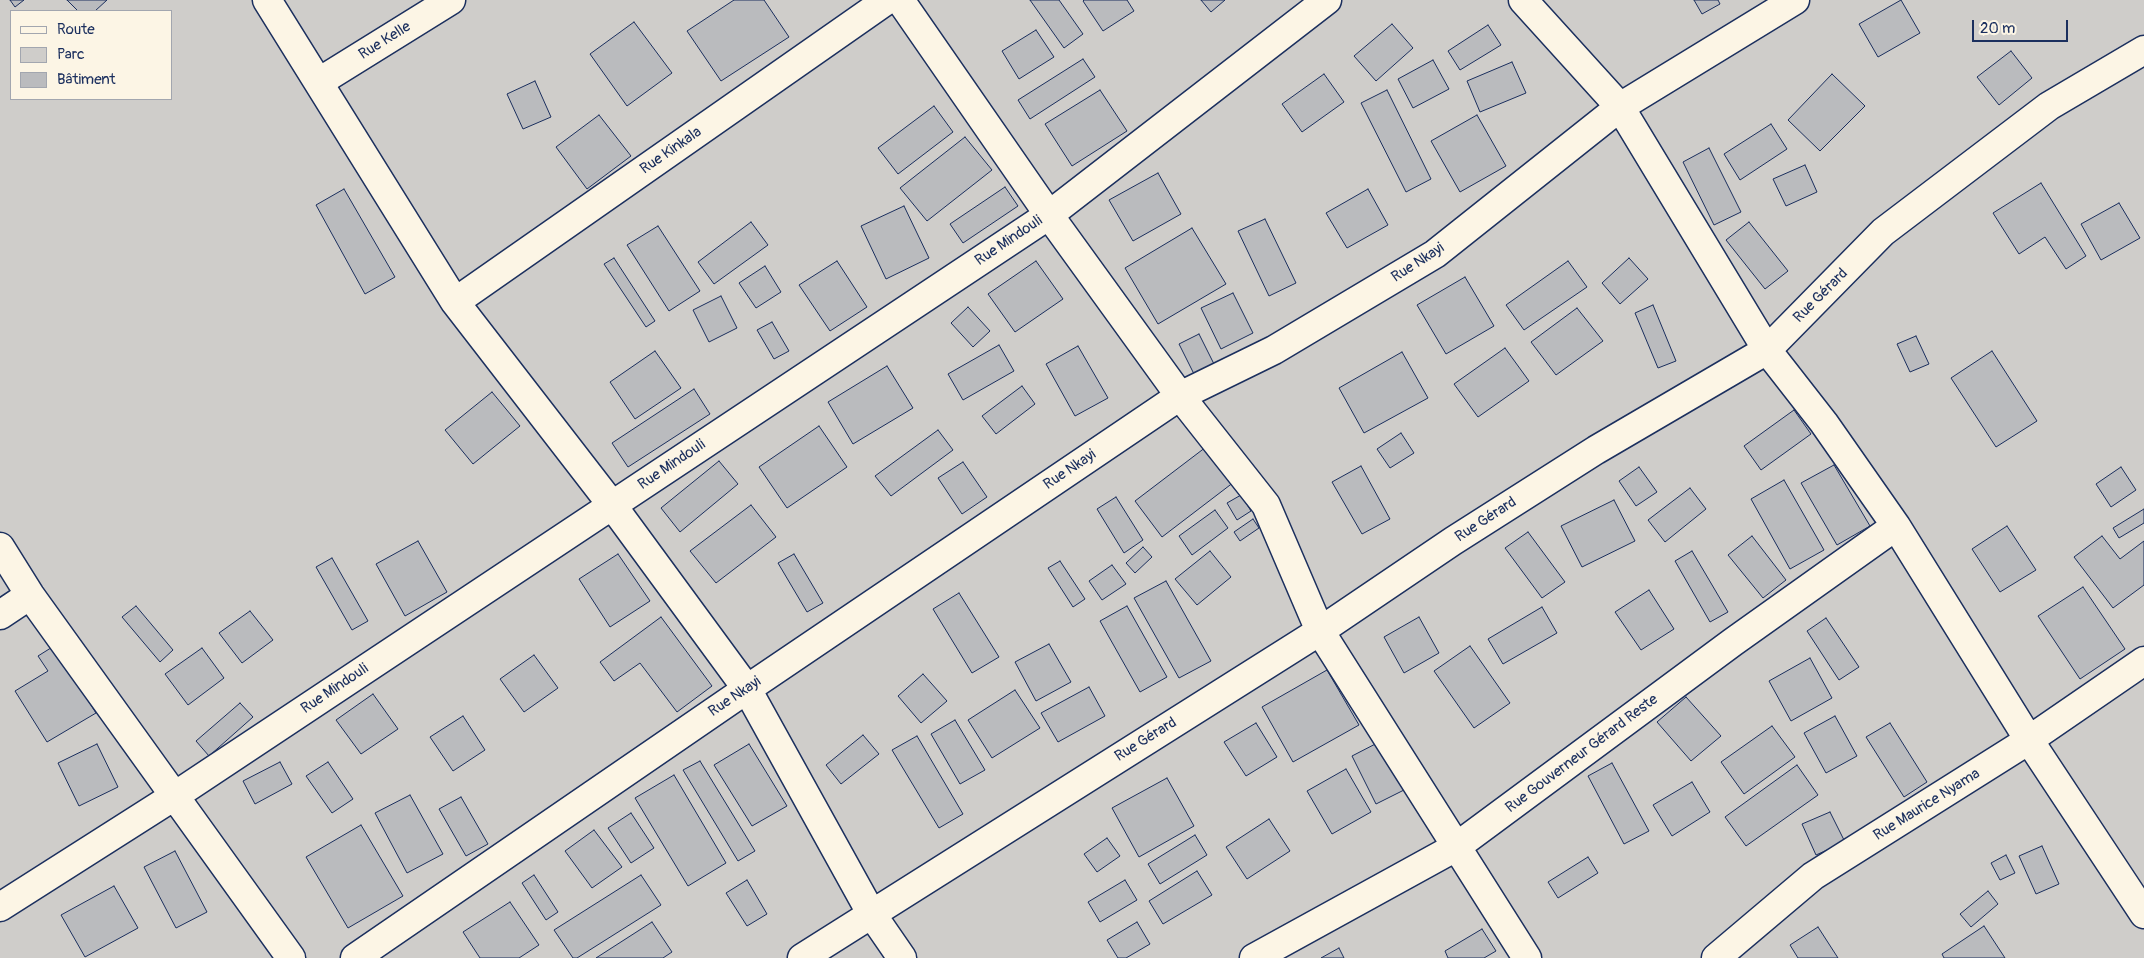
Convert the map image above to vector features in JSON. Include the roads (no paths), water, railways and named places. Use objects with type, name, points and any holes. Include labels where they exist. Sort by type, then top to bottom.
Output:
[{"type":"street","points":[[267,0],[456,302],[612,505],[746,689],[871,913],[902,958]]},
{"type":"street","name":"Rue Kelle","points":[[319,82],[451,0]]},
{"type":"street","name":"Rue Kinkala","points":[[456,302],[887,0]]},
{"type":"street","points":[[900,0],[1049,215],[1180,396],[1266,505],[1320,631],[1526,958]]},
{"type":"street","name":"Rue Mindouli","points":[[0,907],[176,795],[1049,215],[1327,0]]},
{"type":"street","points":[[1523,0],[1620,107],[1767,350],[1824,423],[1896,526],[2029,740],[2144,914]]},
{"type":"street","name":"Rue Nkayi","points":[[356,958],[746,689],[1180,396],[1274,350],[1435,254],[1620,107],[1795,0]]},
{"type":"street","name":"Rue Gérard","points":[[802,958],[1320,631],[1452,541],[1596,450],[1767,350],[1883,232],[2048,106],[2144,50]]},
{"type":"street","name":"Rue Gouverneur Gérard Reste","points":[[1254,958],[1456,847],[1733,642],[1896,526]]},
{"type":"street","points":[[0,548],[30,595],[176,795],[291,958]]},
{"type":"street","points":[[0,615],[30,595]]},
{"type":"street","name":"Rue Maurice Nyama","points":[[1716,958],[1813,876],[2029,740],[2144,661]]}]
